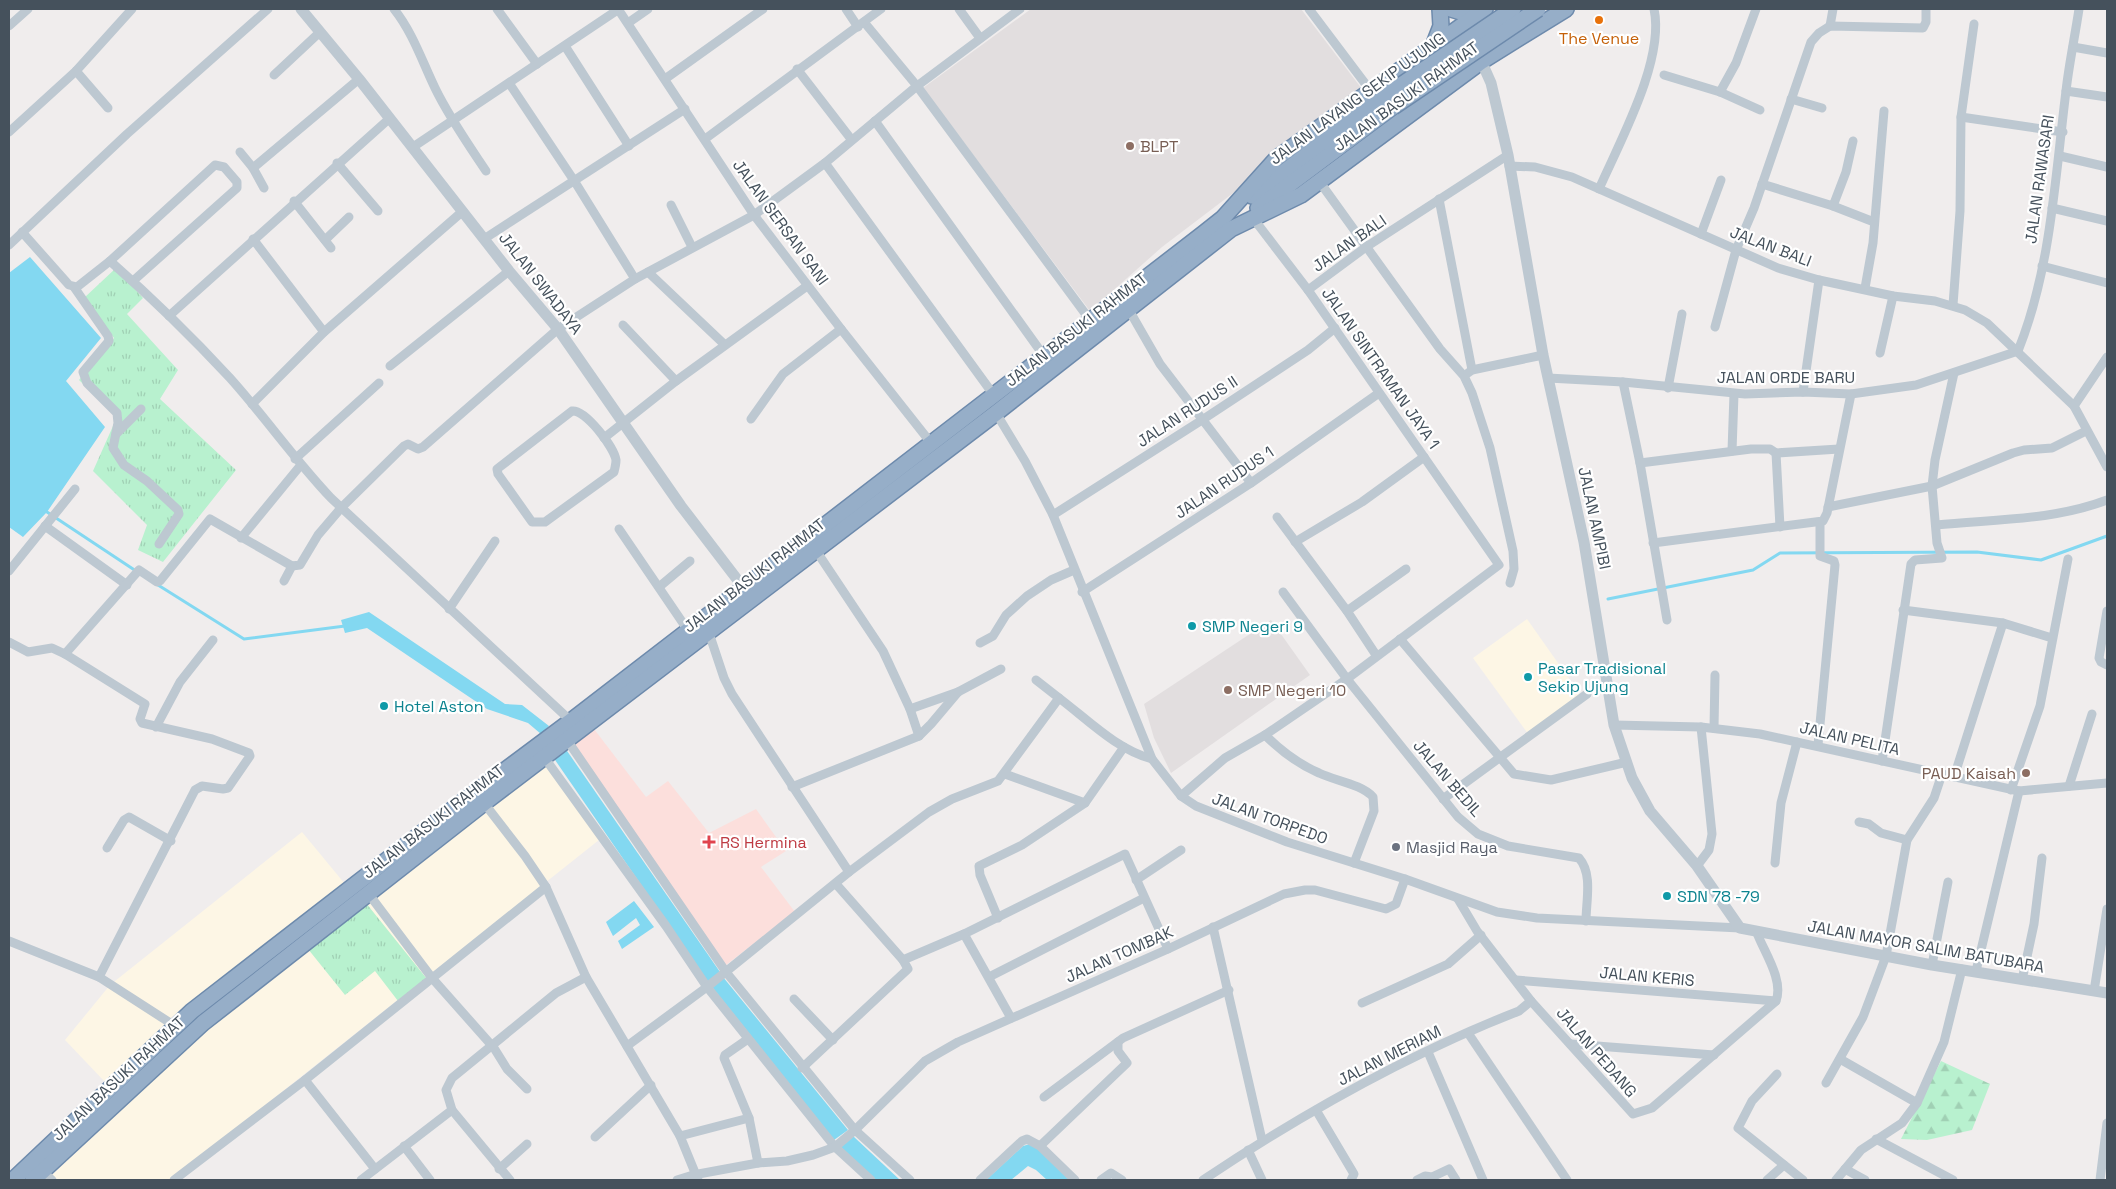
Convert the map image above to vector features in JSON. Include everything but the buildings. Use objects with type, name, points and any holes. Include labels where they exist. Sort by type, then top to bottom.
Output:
[{"type":"highway","points":[[1440,9],[1441,26],[1429,48],[1442,48],[1451,56],[1453,69],[1444,89]]},
{"type":"highway","points":[[1451,9],[1464,13],[1481,11]]},
{"type":"highway","points":[[1495,9],[1490,21],[1494,31],[1507,35],[1526,33]]},
{"type":"highway","name":"JALAN LAYANG SEKIP UJUNG","points":[[1227,223],[1513,9]]},
{"type":"highway","name":"JALAN LAYANG SEKIP UJUNG","points":[[1389,101],[1538,9]]},
{"type":"highway","name":"JALAN BASUKI RAHMAT","points":[[42,1177],[203,1024],[484,803],[687,629],[993,394],[1090,320],[1227,223],[1252,218],[1301,195],[1482,61],[1566,9]]},
{"type":"highway","name":"JALAN BASUKI RAHMAT","points":[[565,733],[709,632],[1129,310],[1227,223],[1277,158],[1429,48],[1456,25],[1481,11]]},
{"type":"highway","name":"JALAN BASUKI RAHMAT","points":[[13,1180],[174,1026],[544,752]]},
{"type":"street","points":[[9,26],[28,9]]},
{"type":"street","points":[[9,132],[76,71],[132,9]]},
{"type":"street","points":[[9,245],[268,9]]},
{"type":"street","name":"JALAN SWADAYA","points":[[300,9],[359,78],[509,271],[558,329],[681,506],[743,587]]},
{"type":"street","points":[[394,9],[417,46],[435,88],[453,121],[486,171]]},
{"type":"street","points":[[497,9],[537,64]]},
{"type":"street","points":[[413,147],[619,9]]},
{"type":"street","name":"JALAN SERSAN SANI","points":[[619,9],[754,215],[931,443]]},
{"type":"street","points":[[628,23],[648,9]]},
{"type":"street","points":[[665,79],[763,9]]},
{"type":"street","points":[[846,9],[917,86],[1090,320]]},
{"type":"street","points":[[704,139],[881,9]]},
{"type":"street","points":[[959,9],[980,38]]},
{"type":"street","points":[[65,654],[139,571],[159,582],[210,519],[240,538],[292,566],[300,565],[318,536],[341,508],[404,446],[408,444],[418,450],[423,447],[558,329],[635,279],[754,215],[824,163],[851,138],[917,86],[1020,9]]},
{"type":"street","points":[[1309,9],[1370,90]]},
{"type":"street","name":"JALAN AMPIBI","points":[[1444,9],[1482,61],[1491,82],[1508,161],[1543,355],[1584,542],[1614,725],[1640,794],[1650,811],[1697,866],[1740,928]]},
{"type":"street","points":[[1599,189],[1647,75],[1655,36],[1656,20],[1654,9]]},
{"type":"street","points":[[1720,92],[1736,63],[1756,9]]},
{"type":"street","points":[[1830,26],[1833,9]]},
{"type":"street","points":[[1715,328],[1736,250],[1762,184],[1811,42],[1819,33],[1830,26],[1924,27],[1926,9]]},
{"type":"street","name":"JALAN RAWASARI","points":[[2018,351],[2036,298],[2042,266],[2060,156],[2066,91],[2079,9]]},
{"type":"street","points":[[1953,305],[1960,211],[1961,118],[1974,24]]},
{"type":"street","points":[[274,75],[320,32]]},
{"type":"street","points":[[565,46],[629,146]]},
{"type":"street","points":[[2073,47],[2107,53]]},
{"type":"street","points":[[797,69],[851,138]]},
{"type":"street","points":[[76,71],[108,108]]},
{"type":"street","points":[[1664,75],[1720,92],[1760,110]]},
{"type":"street","points":[[253,168],[359,78]]},
{"type":"street","points":[[509,83],[575,182],[635,279]]},
{"type":"street","points":[[2066,91],[2107,97]]},
{"type":"street","points":[[1791,99],[1822,108]]},
{"type":"street","points":[[484,239],[575,182],[685,109]]},
{"type":"street","points":[[1865,288],[1874,222],[1884,111]]},
{"type":"street","points":[[169,316],[294,201],[390,118]]},
{"type":"street","points":[[1961,118],[2063,132]]},
{"type":"street","points":[[875,121],[1044,356]]},
{"type":"street","points":[[1833,206],[1846,172],[1853,141]]},
{"type":"street","points":[[240,152],[253,168],[264,188]]},
{"type":"street","points":[[2060,156],[2107,166]]},
{"type":"street","name":"JALAN BALI","points":[[1308,290],[1366,247],[1440,199],[1508,161],[1548,170],[1599,189],[1778,268],[1819,280],[1865,288],[1892,296],[1953,305],[1977,316],[2018,351],[2074,406],[2107,467]]},
{"type":"street","points":[[337,163],[378,211]]},
{"type":"street","points":[[824,163],[993,394]]},
{"type":"street","points":[[74,287],[110,261],[215,165],[224,167],[237,182],[237,188],[133,281]]},
{"type":"street","points":[[1701,234],[1722,180]]},
{"type":"street","points":[[1319,182],[1440,349],[1464,376],[1480,410],[1513,551],[1514,569],[1510,583]]},
{"type":"street","points":[[1762,184],[1833,206],[1874,222]]},
{"type":"street","points":[[1440,199],[1472,370]]},
{"type":"street","points":[[294,201],[331,248]]},
{"type":"street","points":[[671,205],[692,247]]},
{"type":"street","points":[[2052,208],[2107,221]]},
{"type":"street","points":[[252,404],[324,332],[463,211]]},
{"type":"street","points":[[324,240],[349,217]]},
{"type":"street","name":"JALAN SINTRAMAN JAYA 1","points":[[1252,218],[1308,290],[1499,565],[1400,638]]},
{"type":"street","points":[[22,232],[69,285],[74,287],[108,336],[109,341],[83,372],[87,383],[117,414],[113,448],[124,464],[147,481],[178,510],[179,514],[158,544]]},
{"type":"street","points":[[253,239],[324,332]]},
{"type":"street","points":[[110,261],[169,316],[252,404],[298,462],[341,508],[399,559],[449,609],[565,733],[724,973],[854,1132],[910,1180]]},
{"type":"street","points":[[2042,266],[2107,283]]},
{"type":"street","points":[[390,366],[509,271]]},
{"type":"street","points":[[648,272],[725,345]]},
{"type":"street","points":[[1803,392],[1819,280]]},
{"type":"street","points":[[604,438],[676,381],[808,286]]},
{"type":"street","points":[[1880,353],[1892,296]]},
{"type":"street","points":[[1129,310],[1160,364],[1252,483]]},
{"type":"street","points":[[1668,388],[1682,314]]},
{"type":"street","points":[[623,325],[676,381]]},
{"type":"street","name":"JALAN RUDUS II","points":[[1053,515],[1308,350],[1335,328]]},
{"type":"street","points":[[751,419],[783,374],[841,329]]},
{"type":"street","name":"JALAN ORDE BARU","points":[[1548,378],[1623,382],[1734,394],[1803,392],[1850,394],[1916,385],[2018,351]]},
{"type":"street","points":[[1464,376],[1472,370],[1543,355]]},
{"type":"street","points":[[2074,406],[2107,357]]},
{"type":"street","points":[[1882,761],[1903,610],[1912,562],[1939,560],[1940,552],[1932,486],[1935,460],[1954,373]]},
{"type":"street","points":[[1623,382],[1640,463],[1667,620]]},
{"type":"street","points":[[240,538],[298,462],[379,383]]},
{"type":"street","name":"JALAN RUDUS 1","points":[[1082,592],[1252,483],[1379,393]]},
{"type":"street","points":[[1732,451],[1734,394]]},
{"type":"street","points":[[1653,543],[1820,522],[1825,519],[1850,394]]},
{"type":"street","points":[[116,434],[141,410]]},
{"type":"street","points":[[572,411],[580,411],[604,438],[615,457],[614,472],[541,524],[532,522],[497,472],[499,466],[572,411]]},
{"type":"street","name":"JALAN TORPEDO","points":[[996,413],[1025,461],[1053,515],[1082,592],[1152,759],[1181,796],[1217,817],[1405,879],[1497,912],[1537,918],[1740,928]]},
{"type":"street","points":[[1828,507],[1932,486],[2013,452],[2052,448],[2086,431]]},
{"type":"street","points":[[1640,463],[1764,448],[1776,453],[1839,449]]},
{"type":"street","points":[[1776,453],[1780,527]]},
{"type":"street","points":[[1295,542],[1362,502],[1424,456]]},
{"type":"street","points":[[9,571],[75,489]]},
{"type":"street","points":[[1936,525],[2046,516],[2081,510],[2107,500]]},
{"type":"street","points":[[1277,517],[1347,611],[1376,655]]},
{"type":"street","points":[[1818,745],[1835,565],[1834,561],[1819,552],[1820,522]]},
{"type":"street","points":[[46,524],[128,584]]},
{"type":"street","points":[[619,529],[687,629]]},
{"type":"street","points":[[449,609],[495,541]]},
{"type":"street","points":[[815,549],[883,651],[910,709],[919,736]]},
{"type":"street","points":[[1976,971],[2015,790],[2040,706],[2068,559]]},
{"type":"street","points":[[659,587],[690,561]]},
{"type":"street","points":[[284,581],[292,566]]},
{"type":"street","points":[[1347,611],[1406,569]]},
{"type":"street","points":[[980,643],[993,636],[1006,615],[1027,596],[1051,580],[1074,570]]},
{"type":"street","name":"JALAN BEDIL","points":[[1283,592],[1347,679],[1466,825],[1492,840],[1523,849],[1578,858],[1585,865],[1587,876],[1586,921]]},
{"type":"street","points":[[1903,610],[2003,623],[2052,638]]},
{"type":"street","points":[[2107,611],[2099,658],[2101,662],[2107,664]]},
{"type":"street","points":[[1954,777],[2003,623]]},
{"type":"street","points":[[709,632],[728,687],[849,872]]},
{"type":"street","points":[[1181,796],[1225,758],[1266,735],[1347,679],[1400,638],[1498,758],[1514,774],[1536,779],[1568,777],[1627,762]]},
{"type":"street","points":[[156,727],[180,682],[213,640]]},
{"type":"street","points":[[9,642],[28,652],[52,648],[65,654],[145,704],[141,722],[212,739],[248,752],[250,756],[228,788],[202,786],[197,788],[99,977]]},
{"type":"street","points":[[910,709],[958,692],[1002,669]]},
{"type":"street","points":[[1714,728],[1715,675]]},
{"type":"street","points":[[1036,680],[1124,746],[1140,756],[1152,759]]},
{"type":"street","points":[[792,787],[919,736],[932,724],[958,692]]},
{"type":"street","points":[[1443,799],[1587,694]]},
{"type":"street","points":[[627,1046],[708,986],[849,872],[929,812],[952,799],[991,785],[1005,774],[1059,698]]},
{"type":"street","points":[[2070,786],[2092,714]]},
{"type":"street","name":"JALAN PELITA","points":[[1614,725],[1701,727],[1760,734],[1818,745],[2015,790],[2107,783]]},
{"type":"street","points":[[1697,866],[1709,850],[1712,834],[1701,727]]},
{"type":"street","points":[[1266,735],[1296,762],[1362,789],[1373,797],[1374,811],[1354,863]]},
{"type":"street","points":[[1775,863],[1781,803],[1797,742]]},
{"type":"street","points":[[998,918],[980,875],[979,866],[1022,845],[1085,803],[1124,746]]},
{"type":"street","points":[[544,752],[708,986],[748,1039],[837,1145],[871,1180]]},
{"type":"street","points":[[1005,774],[1085,803]]},
{"type":"street","points":[[1826,1083],[1863,1017],[1886,956],[1908,840],[1934,798],[1942,774]]},
{"type":"street","points":[[484,803],[525,856],[546,887],[586,977],[680,1136],[697,1177]]},
{"type":"street","points":[[107,848],[124,820],[130,818],[171,841]]},
{"type":"street","points":[[1860,822],[1869,824],[1881,833],[1908,840]]},
{"type":"street","points":[[1136,880],[1181,850]]},
{"type":"street","points":[[903,960],[998,918],[1125,854],[1168,949]]},
{"type":"street","points":[[2022,980],[2034,924],[2042,858]]},
{"type":"street","name":"JALAN TOMBAK","points":[[677,1180],[758,1163],[805,1158],[837,1145],[854,1132],[925,1061],[958,1042],[1168,949],[1284,894],[1305,890],[1325,892],[1363,904],[1390,908],[1396,904],[1405,879]]},
{"type":"street","points":[[1932,965],[1948,882]]},
{"type":"street","points":[[802,1068],[908,969],[903,960],[836,884]]},
{"type":"street","points":[[174,1180],[305,1080],[546,887]]},
{"type":"street","points":[[368,893],[432,978],[492,1045],[501,1056],[507,1069],[527,1089]]},
{"type":"street","points":[[988,977],[1144,898]]},
{"type":"street","name":"JALAN PEDANG","points":[[1458,899],[1481,935],[1531,1001],[1633,1114],[1652,1108],[1776,1001]]},
{"type":"street","points":[[2094,991],[2107,909]]},
{"type":"street","points":[[1213,928],[1229,990],[1262,1140]]},
{"type":"street","name":"JALAN MAYOR SALIM BATUBARA","points":[[1740,928],[1757,933],[1932,965],[2107,993]]},
{"type":"street","points":[[1757,933],[1778,986],[1776,1001]]},
{"type":"street","points":[[964,934],[1011,1018]]},
{"type":"street","points":[[1362,1003],[1448,964],[1481,935]]},
{"type":"street","points":[[9,941],[99,977],[174,1026]]},
{"type":"street","points":[[1836,1180],[1861,1150],[1902,1123],[1917,1103],[1944,1042],[1962,969]]},
{"type":"street","points":[[510,1180],[452,1110],[447,1097],[447,1083],[556,993],[586,977]]},
{"type":"street","name":"JALAN KERIS","points":[[1516,980],[1776,1001]]},
{"type":"street","points":[[1044,1097],[1118,1042],[1229,990]]},
{"type":"street","points":[[794,1000],[833,1040]]},
{"type":"street","name":"JALAN MERIAM","points":[[1202,1180],[1262,1140],[1386,1071],[1519,1011],[1531,1001]]},
{"type":"street","points":[[1468,1033],[1567,1180]]},
{"type":"street","points":[[748,1039],[724,1055],[724,1058],[748,1118],[758,1163]]},
{"type":"street","points":[[1040,1146],[1127,1063],[1118,1051],[1118,1042]]},
{"type":"street","points":[[1571,1044],[1714,1055]]},
{"type":"street","points":[[1428,1052],[1482,1180]]},
{"type":"street","points":[[1840,1058],[1917,1103]]},
{"type":"street","points":[[1777,1074],[1752,1101],[1738,1128],[1803,1180]]},
{"type":"street","points":[[305,1080],[375,1168]]},
{"type":"street","points":[[595,1136],[651,1085]]},
{"type":"street","points":[[361,1180],[452,1110]]},
{"type":"street","points":[[1316,1110],[1354,1174],[1350,1180]]},
{"type":"street","points":[[680,1136],[748,1118]]},
{"type":"street","points":[[2100,1180],[2107,1123]]},
{"type":"street","points":[[1876,1139],[1953,1180]]},
{"type":"street","points":[[980,1180],[1022,1141],[1030,1140],[1040,1146],[1076,1180]]},
{"type":"street","points":[[499,1169],[528,1144]]},
{"type":"street","points":[[404,1146],[430,1180]]},
{"type":"street","points":[[1248,1150],[1262,1180]]},
{"type":"street","points":[[1767,1180],[1784,1165]]},
{"type":"street","points":[[1417,1180],[1425,1176],[1431,1177],[1449,1169],[1456,1180]]},
{"type":"street","points":[[1845,1169],[1865,1180]]},
{"type":"street","points":[[1101,1180],[1111,1173],[1122,1180]]},
{"type":"shaded area","name":"BLPT","points":[[1031,9],[1301,9],[1365,93],[1162,247],[1090,311],[923,88]]},
{"type":"shaded area","name":"Pasar Tradisional Sekip Ujung","points":[[1527,619],[1582,697],[1529,735],[1473,658]]},
{"type":"shaded area","name":"SMP Negeri 10","points":[[1271,620],[1310,675],[1171,773],[1154,738],[1144,704]]},
{"type":"shaded area","name":"RS Hermina","points":[[591,725],[646,797],[668,781],[709,833],[756,809],[786,851],[761,867],[795,912],[726,965],[570,741]]},
{"type":"shaded area","points":[[545,761],[599,840],[171,1180],[58,1180],[52,1175],[197,1036]]},
{"type":"shaded area","points":[[302,832],[345,884],[106,1083],[65,1040],[110,985]]},
{"type":"green space","points":[[116,268],[143,298],[127,314],[178,370],[160,399],[236,470],[163,562],[138,550],[147,525],[93,471],[117,417],[79,380],[114,338],[84,298]]},
{"type":"green space","points":[[366,903],[427,979],[398,1001],[375,971],[345,995],[308,949]]},
{"type":"green space","points":[[1941,1061],[1990,1084],[1972,1130],[1927,1140],[1901,1139]]},
{"type":"water","points":[[30,257],[101,338],[66,381],[105,427],[47,512],[23,537],[9,527],[9,273]]},
{"type":"water","points":[[369,612],[505,704],[522,705],[549,726],[541,734],[528,723],[487,709],[367,628],[345,633],[341,620]]},
{"type":"water","points":[[565,748],[720,972],[708,982],[553,757]]},
{"type":"water","points":[[634,901],[654,927],[622,949],[618,941],[640,925],[636,918],[613,936],[606,922]]},
{"type":"water","points":[[723,977],[848,1130],[834,1140],[712,987]]},
{"type":"water","points":[[853,1136],[900,1180],[875,1180],[840,1146]]},
{"type":"water","points":[[1035,1145],[1072,1180],[1047,1180],[1036,1170],[1028,1166],[1011,1180],[986,1180],[1023,1146]]},
{"type":"waterway","points":[[47,512],[136,571]]},
{"type":"waterway","points":[[1608,599],[1753,570],[1780,553],[1977,552],[2041,560],[2107,536]]},
{"type":"waterway","points":[[158,585],[244,639],[345,626]]},
{"type":"place","name":"The Venue","points":[[1599,20]]},
{"type":"place","name":"BLPT","points":[[1130,146]]},
{"type":"place","name":"SMP Negeri 9","points":[[1192,626]]},
{"type":"place","name":"Pasar Tradisional Sekip Ujung","points":[[1528,677]]},
{"type":"place","name":"SMP Negeri 10","points":[[1228,690]]},
{"type":"place","name":"Hotel Aston","points":[[384,706]]},
{"type":"place","name":"PAUD Kaisah","points":[[2026,773]]},
{"type":"place","name":"RS Hermina","points":[[709,842]]},
{"type":"place","name":"Masjid Raya","points":[[1396,847]]},
{"type":"place","name":"SDN 78 -79","points":[[1667,896]]}]
